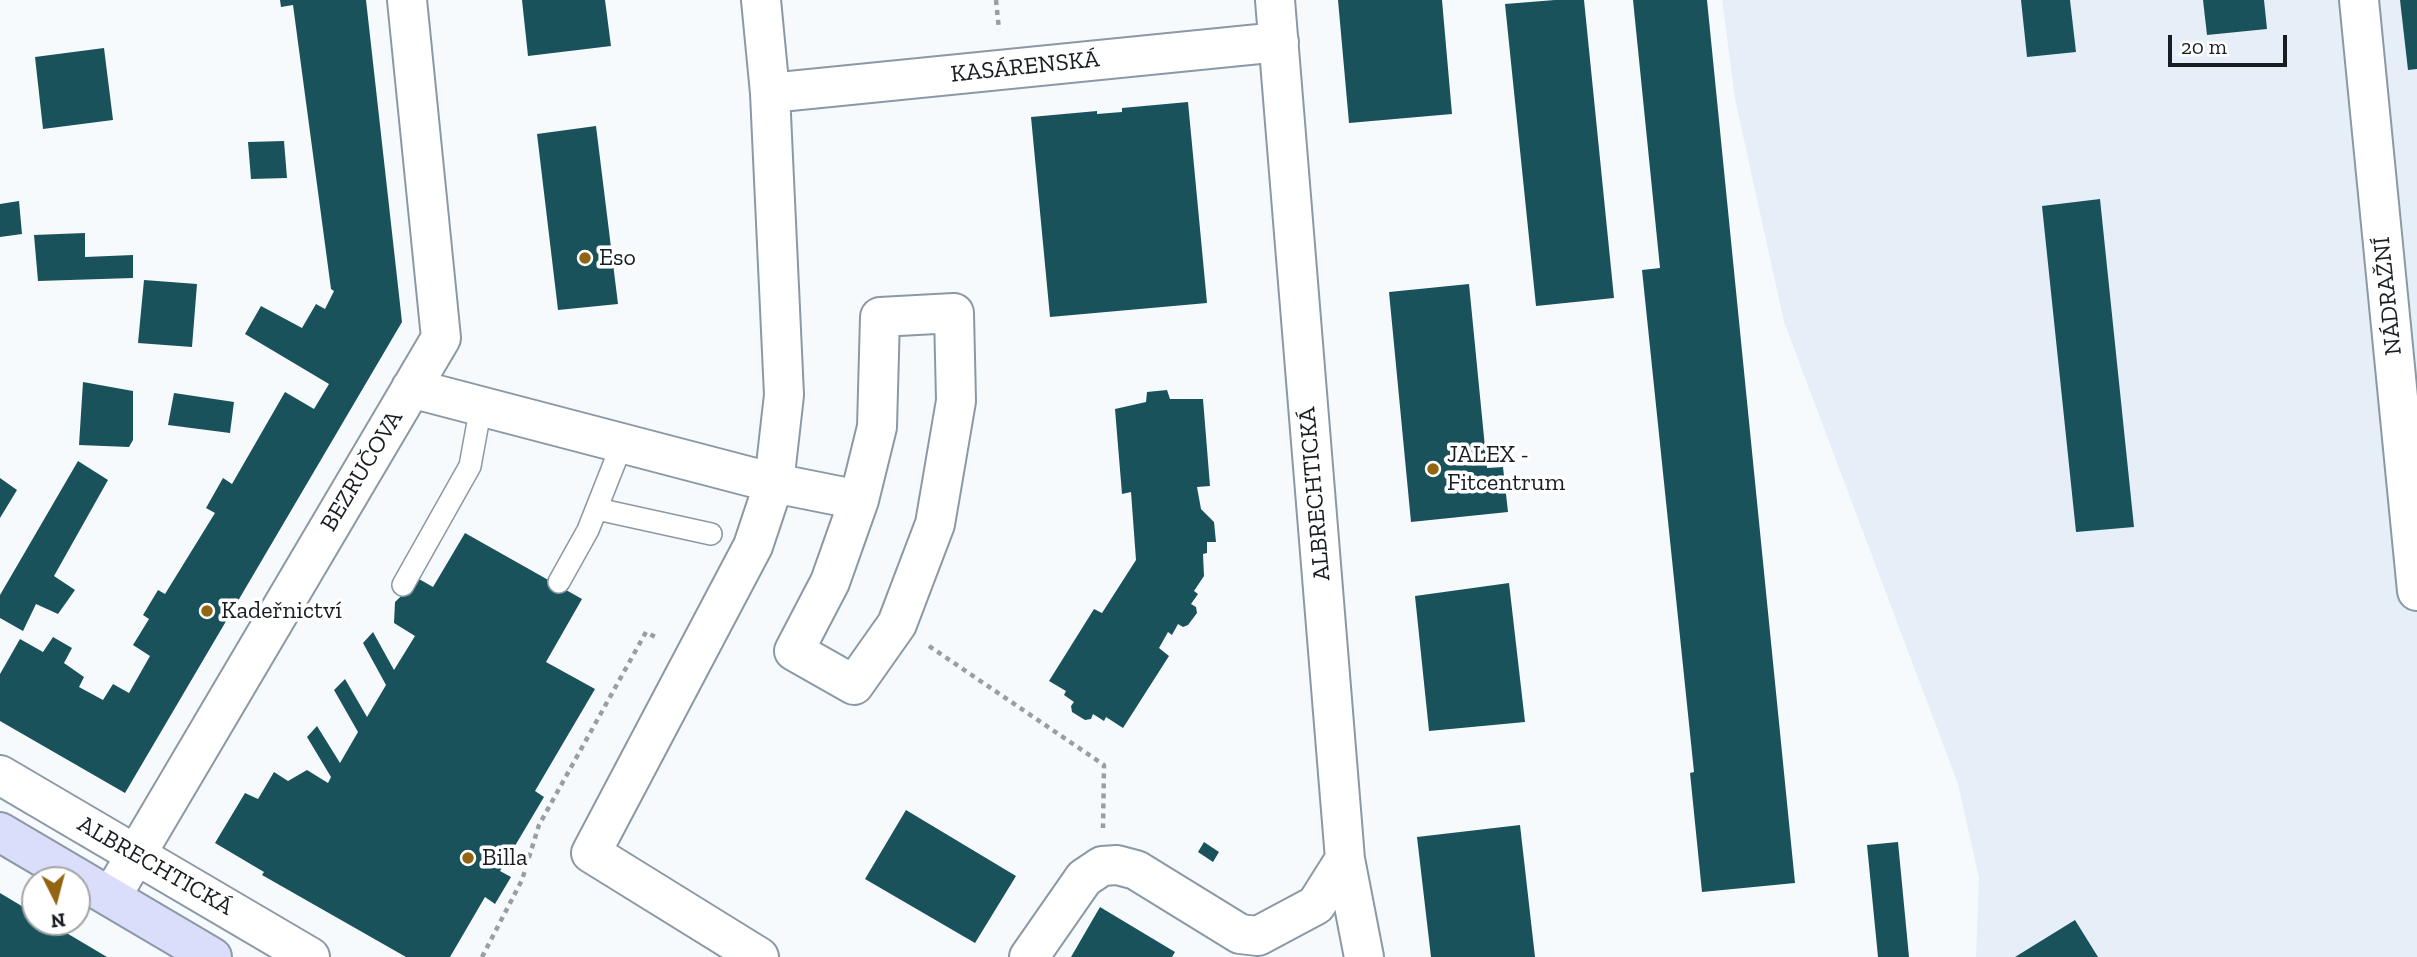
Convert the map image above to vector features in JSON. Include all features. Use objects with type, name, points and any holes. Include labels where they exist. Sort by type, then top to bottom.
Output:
[{"type":"main road","name":"ALBRECHTICKÁ","points":[[0,832],[212,957]]},
{"type":"street","name":"BEZRUČOVA","points":[[111,897],[441,338],[407,0]]},
{"type":"street","points":[[759,957],[592,853],[753,546],[774,483],[784,395],[770,93],[761,0]]},
{"type":"street","points":[[1275,0],[1279,42]]},
{"type":"street","name":"NÁDRAŽNÍ","points":[[2359,0],[2417,591]]},
{"type":"street","name":"KASÁRENSKÁ","points":[[770,93],[1279,42]]},
{"type":"street","name":"ALBRECHTICKÁ","points":[[1279,42],[1345,859],[1364,957]]},
{"type":"street","points":[[954,313],[956,401],[935,524],[897,624],[854,685],[794,651],[830,582],[859,500],[877,427],[880,317],[954,313]]},
{"type":"street","points":[[411,388],[774,483],[859,500]]},
{"type":"street","name":"ALBRECHTICKÁ","points":[[0,775],[310,957]]},
{"type":"street","points":[[1029,957],[1084,878],[1102,866],[1117,865],[1136,870],[1259,946],[1316,905],[1345,859]]},
{"type":"lane","points":[[403,585],[470,466],[481,406]]},
{"type":"lane","points":[[559,582],[589,530],[622,444]]},
{"type":"lane","points":[[597,509],[711,534]]},
{"type":"path","points":[[897,624],[1104,765],[1102,866]]},
{"type":"path","points":[[482,957],[522,880],[540,825],[646,632],[694,659]]},
{"type":"shaded area","points":[[1722,0],[2417,0],[2417,957],[1976,957],[1979,878],[1958,784],[1784,322],[1735,99]]},
{"type":"building","points":[[280,0],[366,0],[402,322],[125,793],[0,721],[0,674],[20,639],[43,652],[53,637],[72,648],[64,663],[84,677],[79,687],[103,700],[113,684],[129,693],[150,656],[133,645],[149,619],[143,615],[158,590],[165,594],[215,513],[206,508],[223,478],[232,484],[285,392],[314,409],[329,384],[245,334],[261,306],[302,328],[316,304],[325,309],[334,291],[331,289],[293,5],[281,7]]},
{"type":"building","points":[[522,0],[605,0],[611,46],[528,56]]},
{"type":"building","points":[[1338,0],[1442,0],[1452,114],[1349,123]]},
{"type":"building","points":[[1584,0],[1614,298],[1536,306],[1505,4]]},
{"type":"building","points":[[1633,0],[1707,0],[1795,883],[1702,892],[1690,773],[1694,772],[1642,270],[1660,268]]},
{"type":"building","points":[[2021,0],[2070,0],[2076,52],[2027,57]]},
{"type":"building","points":[[2203,0],[2264,0],[2267,29],[2207,35]]},
{"type":"building","points":[[2400,0],[2417,0],[2417,69],[2408,70]]},
{"type":"building","points":[[104,48],[113,120],[43,129],[35,57]]},
{"type":"building","points":[[1188,102],[1207,303],[1050,317],[1031,117],[1097,111],[1097,114],[1122,112],[1122,108]]},
{"type":"building","points":[[596,126],[618,304],[558,310],[537,134]]},
{"type":"building","points":[[284,141],[287,178],[251,179],[248,142]]},
{"type":"building","points":[[2100,199],[2134,527],[2076,532],[2042,206]]},
{"type":"building","points":[[19,201],[22,234],[0,237],[0,204]]},
{"type":"building","points":[[85,233],[85,257],[133,255],[133,278],[38,281],[34,235]]},
{"type":"building","points":[[144,280],[197,284],[192,347],[138,343]]},
{"type":"building","points":[[1469,284],[1487,468],[1503,467],[1508,512],[1411,522],[1389,292]]},
{"type":"building","points":[[83,382],[133,391],[133,440],[129,447],[79,445]]},
{"type":"building","points":[[1167,390],[1170,399],[1203,399],[1210,486],[1197,487],[1201,509],[1214,522],[1216,542],[1207,542],[1207,553],[1203,554],[1204,576],[1194,591],[1198,594],[1191,604],[1196,607],[1197,613],[1188,625],[1183,627],[1178,624],[1172,635],[1168,632],[1159,648],[1169,656],[1123,728],[1106,717],[1104,721],[1093,714],[1091,719],[1085,720],[1072,712],[1071,706],[1074,702],[1064,695],[1066,691],[1049,681],[1094,609],[1102,613],[1136,560],[1131,492],[1122,494],[1115,409],[1146,402],[1147,392]]},
{"type":"building","points":[[174,393],[234,402],[230,433],[168,425]]},
{"type":"building","points":[[78,461],[108,480],[54,576],[75,590],[58,614],[36,604],[23,631],[0,618],[0,595]]},
{"type":"building","points":[[0,478],[17,490],[0,518]]},
{"type":"building","points":[[465,533],[582,599],[546,662],[595,689],[535,791],[544,797],[500,871],[511,877],[495,904],[485,897],[450,957],[406,957],[262,875],[264,872],[215,843],[245,793],[258,799],[274,772],[288,781],[307,770],[328,783],[331,777],[307,737],[317,726],[340,763],[358,732],[334,690],[345,679],[367,717],[386,685],[363,643],[373,632],[394,670],[415,636],[394,623],[395,602],[419,579],[433,587]]},
{"type":"building","points":[[1509,583],[1525,722],[1429,731],[1415,596]]},
{"type":"building","points":[[906,810],[1016,876],[975,943],[865,879]]},
{"type":"building","points":[[1520,825],[1535,957],[1431,957],[1417,837]]},
{"type":"building","points":[[1204,842],[1219,852],[1213,862],[1198,852]]},
{"type":"building","points":[[1898,842],[1909,957],[1878,957],[1867,845]]},
{"type":"building","points":[[0,893],[21,906],[21,936],[72,936],[107,957],[0,957]]},
{"type":"building","points":[[1100,907],[1175,952],[1172,957],[1071,957]]},
{"type":"building","points":[[2075,920],[2098,957],[2015,957]]},
{"type":"place","name":"Eso","points":[[585,258]]},
{"type":"place","name":"JALEX - Fitcentrum","points":[[1433,469]]},
{"type":"place","name":"Kadeřnictví","points":[[207,611]]},
{"type":"place","name":"Billa","points":[[468,858]]}]
